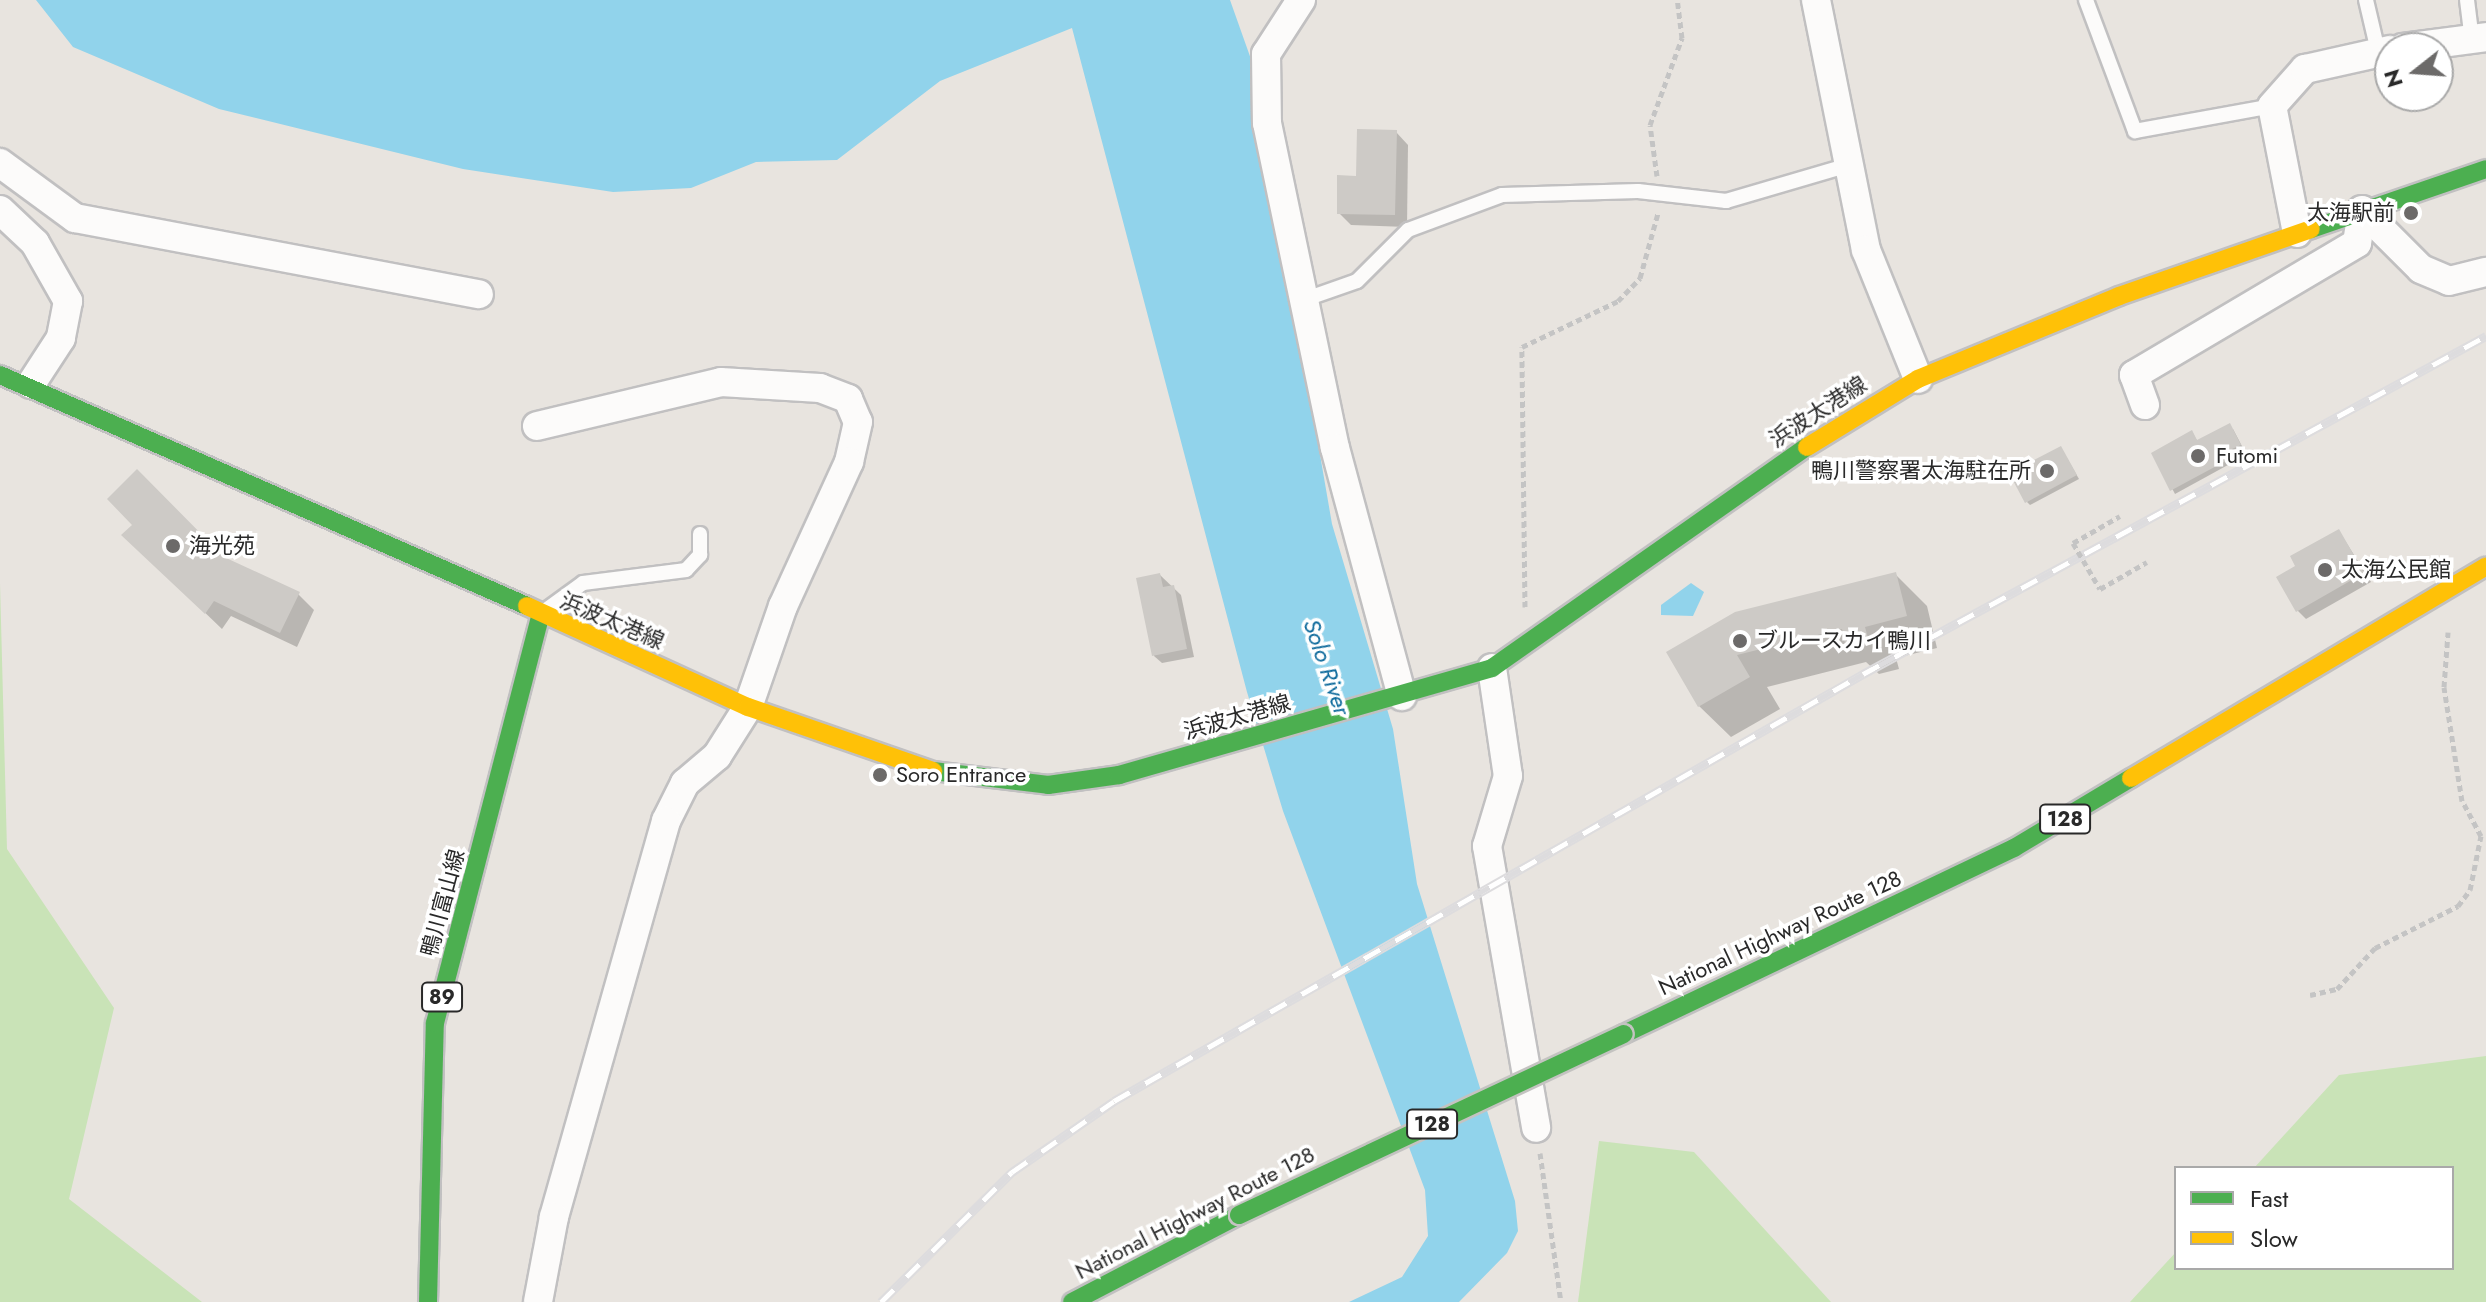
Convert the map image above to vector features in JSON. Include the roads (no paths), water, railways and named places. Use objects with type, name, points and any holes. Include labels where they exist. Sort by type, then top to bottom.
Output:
[{"type":"main road","name":"浜波太港線","points":[[0,375],[31,384],[540,617],[748,707],[905,763],[1013,785],[1119,775],[1492,668],[1918,379],[2297,233],[2486,169]]},
{"type":"main road","name":"National Highway Route 128","points":[[1072,1302],[1239,1215],[2014,848],[2486,566]]},
{"type":"main road","name":"鴨川富山線","points":[[428,1302],[435,1023],[540,617]]},
{"type":"street","points":[[1301,0],[1266,54],[1262,79],[1303,300],[1395,698]]},
{"type":"street","points":[[1816,0],[1866,250],[1918,379]]},
{"type":"street","points":[[2454,41],[2479,38]]},
{"type":"street","points":[[2297,233],[2272,106],[2305,69],[2374,54]]},
{"type":"street","points":[[0,163],[75,218],[479,294]]},
{"type":"street","points":[[0,210],[35,243],[68,301],[61,338],[31,384]]},
{"type":"street","points":[[2362,210],[2421,269],[2449,281],[2486,272]]},
{"type":"street","points":[[2145,405],[2134,375],[2357,243],[2362,210]]},
{"type":"street","points":[[537,426],[721,382],[820,388],[848,399],[858,422],[849,462],[783,606],[748,707],[717,756],[685,783],[666,821],[554,1217],[538,1302]]},
{"type":"street","points":[[1492,668],[1508,776],[1487,846],[1536,1128]]},
{"type":"lane","points":[[2086,0],[2135,131],[2272,106]]},
{"type":"lane","points":[[2366,0],[2381,32]]},
{"type":"lane","points":[[2467,0],[2479,38]]},
{"type":"lane","points":[[1303,300],[1357,281],[1408,230],[1502,195],[1726,201],[1849,165]]},
{"type":"lane","points":[[540,617],[583,583],[686,570],[700,555],[700,534]]},
{"type":"water","name":"Solo River","points":[[36,0],[1230,0],[1252,62],[1332,524],[1393,729],[1417,884],[1515,1201],[1518,1231],[1507,1253],[1459,1302],[1349,1302],[1402,1277],[1428,1236],[1425,1190],[1283,811],[1247,692],[1072,28],[940,81],[837,160],[756,162],[691,188],[613,192],[463,169],[219,109],[73,47]]},
{"type":"water","points":[[1691,583],[1704,592],[1693,616],[1661,615],[1661,605]]},
{"type":"railway","points":[[881,1302],[1012,1172],[1114,1101],[1863,674],[2486,336]]},
{"type":"place","name":"太海駅前","points":[[2411,213]]},
{"type":"place","name":"Futomi","points":[[2198,456]]},
{"type":"place","name":"鴨川警察署太海駐在所","points":[[2047,471]]},
{"type":"place","name":"海光苑","points":[[173,546]]},
{"type":"place","name":"太海公民館","points":[[2325,570]]},
{"type":"place","name":"ブルースカイ鴨川","points":[[1740,641]]},
{"type":"place","name":"Soro Entrance","points":[[880,775]]}]
